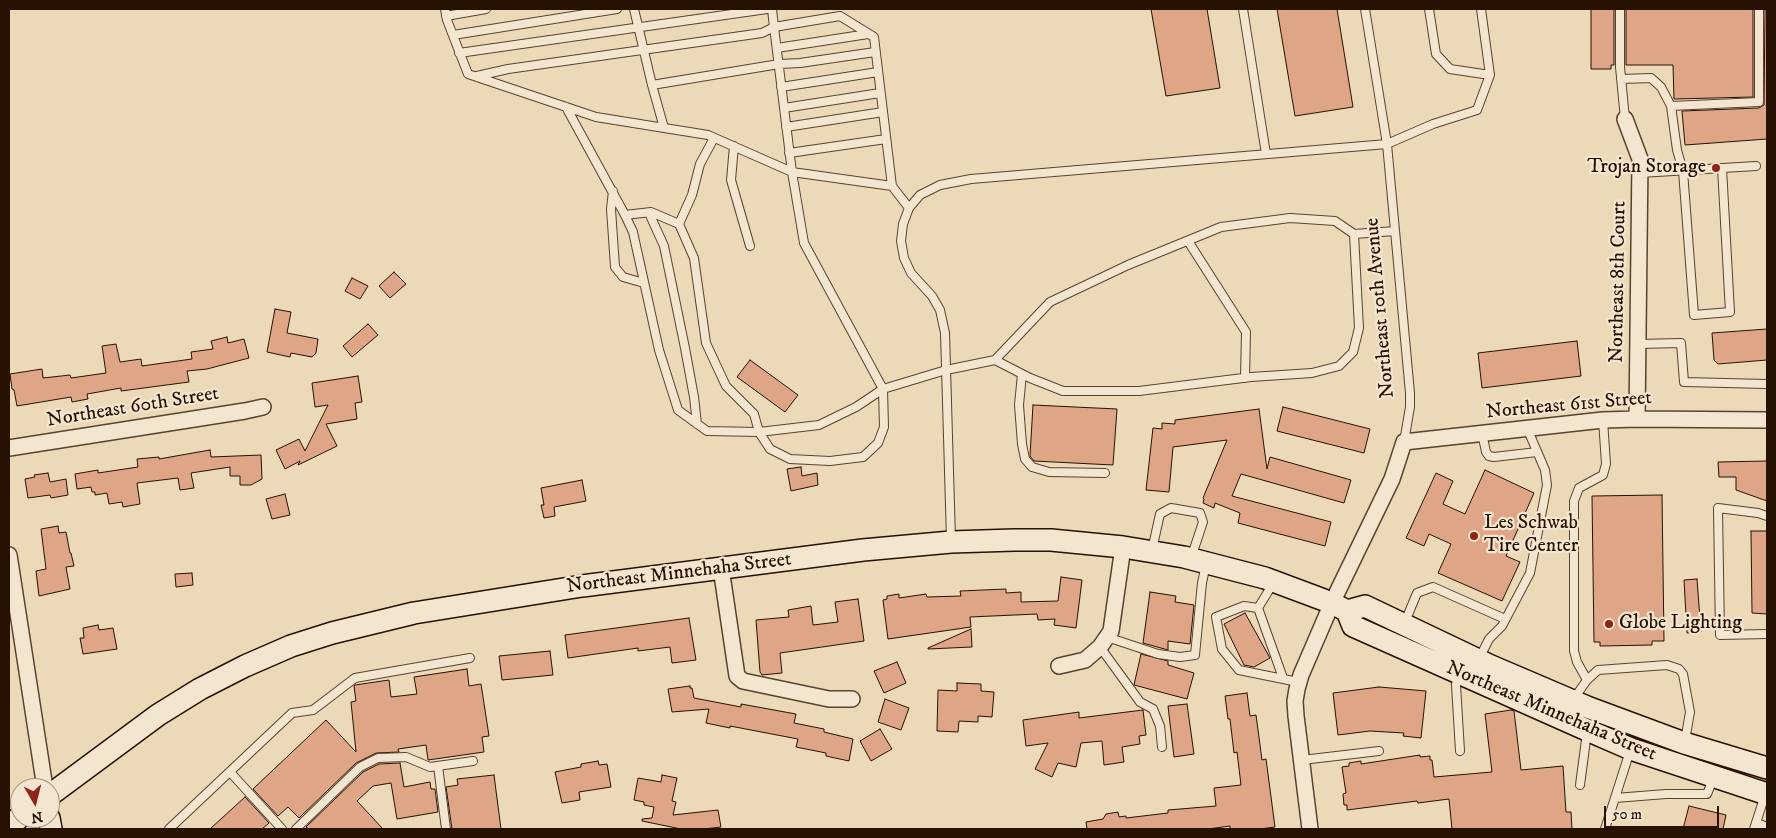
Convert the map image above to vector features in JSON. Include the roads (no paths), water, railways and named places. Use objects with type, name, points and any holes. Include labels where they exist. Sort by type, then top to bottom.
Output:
[{"type":"main road","name":"Northeast Minnehaha Street","points":[[60,788],[158,715],[200,689],[245,666],[291,646],[332,633],[396,617],[483,601],[863,550],[951,542],[1051,540],[1123,547],[1199,561],[1274,582],[1340,607],[1365,606],[1478,660],[1573,700],[1684,743],[1767,768]]},
{"type":"main road","name":"Northeast Minnehaha Street","points":[[1340,607],[1353,626],[1477,682],[1631,749],[1766,794]]},
{"type":"main road","points":[[1477,682],[1492,678],[1551,704],[1573,700]]},
{"type":"main road","points":[[1587,730],[1606,728],[1632,738],[1656,732]]},
{"type":"street","name":"Northeast 8th Court","points":[[1625,119],[1640,159],[1637,419]]},
{"type":"street","name":"Northeast 60th Street","points":[[9,448],[263,407]]},
{"type":"street","name":"Northeast 61st Street","points":[[1404,442],[1603,420],[1767,420]]},
{"type":"street","name":"Northeast 10th Avenue","points":[[1310,829],[1295,702],[1298,682],[1340,607],[1392,478],[1404,442]]},
{"type":"street","points":[[1059,666],[1085,660],[1104,642],[1111,631],[1123,547]]},
{"type":"street","points":[[9,555],[11,591],[43,778]]},
{"type":"street","points":[[720,568],[737,676],[743,681],[829,699],[852,699]]},
{"type":"lane","points":[[486,9],[445,12],[468,74],[596,117],[708,135],[792,172],[892,186]]},
{"type":"lane","points":[[452,35],[617,9]]},
{"type":"lane","points":[[634,9],[664,128]]},
{"type":"lane","points":[[459,53],[767,9]]},
{"type":"lane","points":[[625,214],[649,213],[679,224],[694,258],[706,344],[726,386],[754,414],[759,432],[770,449],[790,459],[830,461],[863,458],[878,443],[884,427],[883,390],[804,243],[792,172],[772,9]]},
{"type":"lane","points":[[1243,9],[1266,154]]},
{"type":"lane","name":"Northeast 10th Avenue","points":[[1365,9],[1387,144],[1410,393],[1410,407],[1404,442]]},
{"type":"lane","points":[[1429,9],[1436,54],[1450,69],[1490,75]]},
{"type":"lane","points":[[951,542],[945,333],[940,310],[932,296],[912,273],[904,258],[901,241],[903,224],[909,208],[920,195],[940,185],[971,179],[1387,144],[1433,124],[1477,110],[1490,75],[1481,9]]},
{"type":"lane","points":[[1620,9],[1621,79],[1625,119]]},
{"type":"lane","points":[[1671,106],[1759,102],[1759,9]]},
{"type":"lane","points":[[475,77],[508,69],[762,32],[774,27],[840,16],[874,37],[892,186],[909,208]]},
{"type":"lane","points":[[777,48],[868,34]]},
{"type":"lane","points":[[652,85],[778,64],[875,52]]},
{"type":"lane","points":[[781,87],[878,72]]},
{"type":"lane","points":[[1621,79],[1651,78],[1662,87],[1671,106],[1677,150],[1683,171],[1694,315],[1730,312],[1722,168]]},
{"type":"lane","points":[[784,108],[880,93]]},
{"type":"lane","points":[[566,107],[625,214],[632,232],[659,350],[678,410],[707,431],[759,432],[819,425],[856,407],[883,390],[946,370],[995,360],[1050,302],[1128,265],[1221,227],[1290,218],[1335,221],[1354,234],[1395,231]]},
{"type":"lane","points":[[786,127],[883,112]]},
{"type":"lane","points":[[679,224],[692,195],[700,164],[714,138]]},
{"type":"lane","points":[[790,153],[886,139]]},
{"type":"lane","points":[[734,146],[731,180],[750,246]]},
{"type":"lane","points":[[1640,173],[1756,166]]},
{"type":"lane","points":[[613,192],[611,209],[615,267],[623,277],[644,283]]},
{"type":"lane","points":[[649,213],[664,246],[685,348],[697,424]]},
{"type":"lane","points":[[995,360],[1022,374],[1063,391],[1138,391],[1244,378],[1312,373],[1339,366],[1353,352],[1359,328],[1354,234]]},
{"type":"lane","points":[[1188,241],[1246,332],[1244,378]]},
{"type":"lane","points":[[1638,344],[1681,343],[1684,382],[1767,384]]},
{"type":"lane","points":[[1022,374],[1018,404],[1025,459],[1032,467],[1049,472],[1106,473]]},
{"type":"lane","points":[[1587,680],[1577,662],[1574,651],[1574,501],[1579,488],[1603,475],[1606,464],[1603,420]]},
{"type":"lane","points":[[1478,660],[1489,640],[1502,626],[1530,573],[1547,484],[1545,470],[1528,428]]},
{"type":"lane","points":[[1482,433],[1488,456],[1537,452]]},
{"type":"lane","points":[[1104,642],[1158,654],[1180,657],[1195,655],[1202,584],[1199,561],[1203,522],[1200,513],[1171,508],[1160,514],[1152,552]]},
{"type":"lane","points":[[1767,516],[1758,513],[1718,508],[1720,635],[1767,634]]},
{"type":"lane","points":[[1258,608],[1274,582]]},
{"type":"lane","points":[[1404,625],[1417,593],[1433,587],[1505,619]]},
{"type":"lane","points":[[1258,608],[1244,606],[1216,617],[1222,649],[1239,670],[1298,682]]},
{"type":"lane","points":[[1258,608],[1283,678]]},
{"type":"lane","points":[[1104,642],[1140,702],[1153,709],[1160,726],[1162,747]]},
{"type":"lane","points":[[169,829],[292,714],[313,710],[355,678],[470,658]]},
{"type":"lane","points":[[1573,700],[1587,680],[1598,670],[1667,665],[1679,669],[1683,674],[1690,712],[1684,743]]},
{"type":"lane","points":[[1458,673],[1456,685],[1460,751]]},
{"type":"lane","points":[[1580,785],[1587,730]]},
{"type":"lane","points":[[1605,829],[1631,749]]},
{"type":"lane","points":[[1302,760],[1379,751]]},
{"type":"lane","points":[[296,829],[360,767],[378,758],[406,757],[430,767],[473,761]]},
{"type":"lane","points":[[438,766],[446,829]]},
{"type":"lane","points":[[230,772],[282,829]]},
{"type":"lane","points":[[1615,798],[1666,794],[1707,794],[1714,777]]},
{"type":"lane","points":[[1766,794],[1755,826],[1767,827]]},
{"type":"place","name":"Trojan Storage","points":[[1716,168]]},
{"type":"place","name":"Les Schwab Tire Center","points":[[1474,536]]},
{"type":"place","name":"Globe Lighting","points":[[1609,624]]}]
